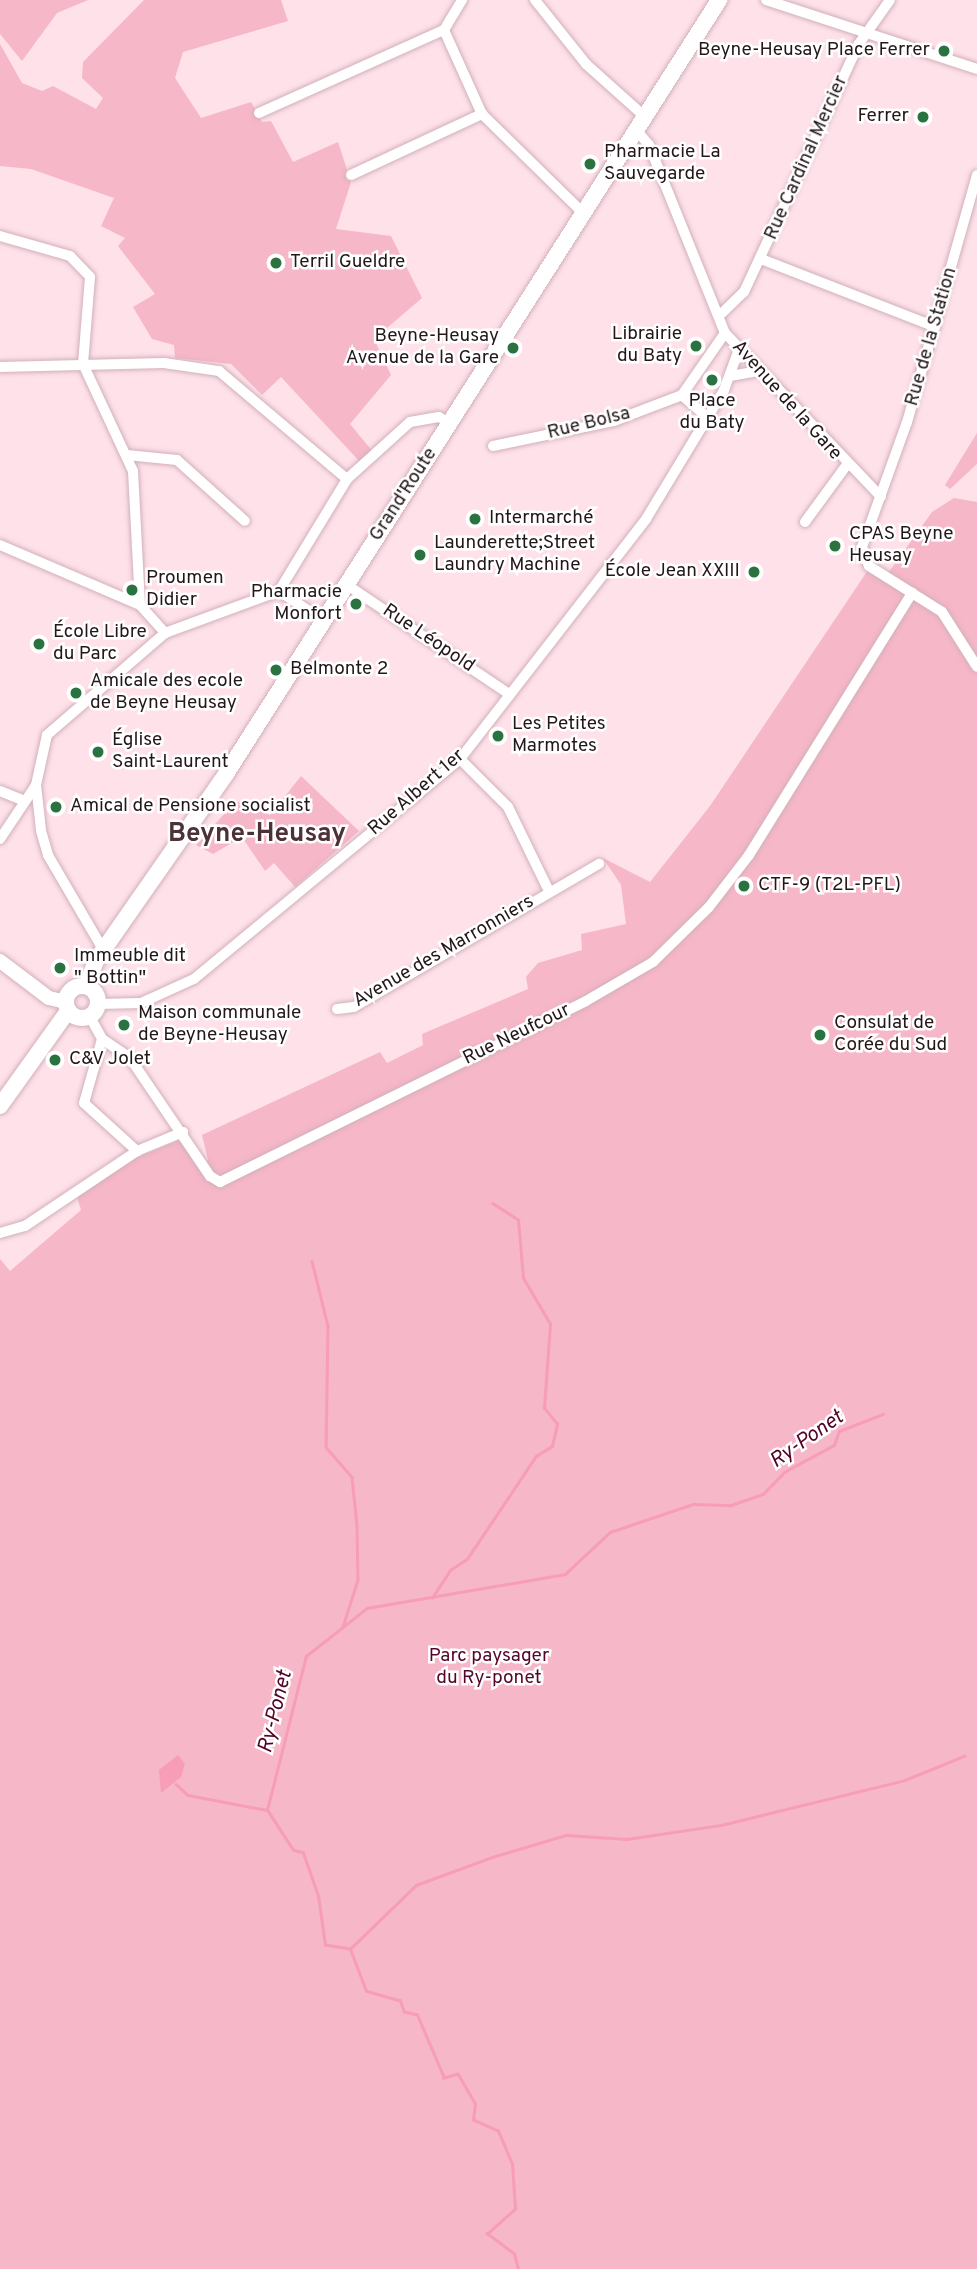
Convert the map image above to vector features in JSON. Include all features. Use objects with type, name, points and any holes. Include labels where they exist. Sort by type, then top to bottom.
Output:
[{"type":"main road","name":"Grand'Route","points":[[0,1106],[56,1023],[75,1008],[75,987],[86,986],[104,951],[324,621],[717,1]]},
{"type":"main road","points":[[75,1008],[86,986]]},
{"type":"street","points":[[259,113],[444,30],[462,0]]},
{"type":"street","name":"Avenue de la Gare","points":[[535,0],[586,64],[640,123],[722,313],[725,333],[738,352],[846,466],[881,497]]},
{"type":"street","points":[[766,0],[977,69]]},
{"type":"street","name":"Rue Cardinal Mercier","points":[[722,313],[744,292],[867,33],[890,0]]},
{"type":"street","points":[[444,30],[482,114],[583,213]]},
{"type":"street","points":[[351,175],[482,114]]},
{"type":"street","name":"Rue de la Station","points":[[881,497],[935,327],[977,175]]},
{"type":"street","points":[[0,236],[70,256],[90,276],[83,364],[127,455],[140,605]]},
{"type":"street","points":[[761,259],[935,327]]},
{"type":"street","points":[[725,333],[682,395],[708,418],[730,376],[738,352]]},
{"type":"street","points":[[0,368],[83,364],[219,371],[347,479]]},
{"type":"street","points":[[730,376],[757,371]]},
{"type":"street","name":"Rue Bolsa","points":[[493,446],[614,421],[682,395]]},
{"type":"street","points":[[104,951],[48,855],[36,785],[52,727],[166,633],[279,591],[347,479],[410,422],[439,417],[450,423]]},
{"type":"street","name":"Rue Albert 1er","points":[[75,1008],[141,1003],[194,979],[460,759],[646,519],[708,418]]},
{"type":"street","points":[[127,455],[177,460],[245,521]]},
{"type":"street","points":[[805,522],[846,466]]},
{"type":"street","points":[[881,497],[863,556],[886,576],[942,612],[977,667]]},
{"type":"street","points":[[0,545],[140,605],[166,633]]},
{"type":"street","name":"Rue Léopold","points":[[347,585],[509,694]]},
{"type":"street","points":[[279,591],[324,621]]},
{"type":"street","name":"Rue Neufcour","points":[[103,1039],[130,1058],[194,1144],[211,1178],[231,1179],[653,962],[749,855],[912,593]]},
{"type":"street","name":"Avenue des Marronniers","points":[[460,759],[508,807],[549,891]]},
{"type":"street","points":[[0,839],[22,800],[36,785]]},
{"type":"street","points":[[0,790],[22,800]]},
{"type":"street","name":"Avenue des Marronniers","points":[[337,1009],[355,1007],[599,864]]},
{"type":"street","points":[[0,961],[75,1008],[103,1039],[84,1103],[137,1151]]},
{"type":"street","points":[[0,1233],[25,1226],[137,1151],[183,1132]]},
{"type":"green space","points":[[0,0],[88,0],[57,13],[22,61],[0,34]]},
{"type":"green space","points":[[144,0],[281,0],[288,21],[183,52],[175,78],[201,118],[251,102],[262,122],[271,121],[293,162],[338,142],[351,182],[336,229],[391,236],[422,298],[374,339],[391,375],[350,424],[373,452],[361,463],[281,377],[262,395],[231,364],[175,358],[174,345],[152,339],[133,307],[155,294],[118,246],[125,238],[101,226],[114,198],[31,169],[0,166],[0,44],[22,83],[42,91],[53,86],[96,109],[103,98],[82,78],[83,62]]},
{"type":"green space","points":[[977,433],[977,464],[950,489],[945,485]]},
{"type":"green space","name":"Parc paysager du Ry-ponet","points":[[954,498],[977,502],[977,2269],[0,2269],[0,1259],[10,1271],[81,1210],[77,1197],[136,1158],[177,1141],[191,1146],[200,1164],[208,1160],[202,1135],[380,1052],[387,1063],[423,1045],[422,1034],[528,989],[526,977],[538,963],[582,950],[581,934],[626,924],[621,885],[603,858],[650,882],[710,806],[868,570],[886,576],[932,512]]},
{"type":"green space","points":[[301,776],[359,831],[295,887],[274,863],[265,871],[242,837],[213,854],[196,845],[236,801],[270,815]]},
{"type":"shaded area","points":[[178,1755],[185,1764],[181,1777],[161,1793],[159,1770]]},
{"type":"waterway","points":[[432,1598],[450,1570],[467,1559],[536,1456],[552,1446],[557,1424],[544,1408],[550,1324],[523,1278],[518,1220],[493,1204]]},
{"type":"waterway","points":[[312,1261],[328,1326],[326,1447],[352,1477],[357,1525],[358,1580],[343,1627]]},
{"type":"waterway","name":"Ry-Ponet","points":[[518,2269],[514,2254],[487,2234],[515,2209],[512,2164],[498,2131],[473,2120],[475,2104],[458,2074],[444,2078],[417,2015],[404,2012],[400,2001],[366,1991],[350,1949],[325,1945],[318,1896],[303,1853],[293,1850],[267,1810],[306,1656],[367,1608],[565,1574],[610,1532],[693,1504],[731,1505],[763,1494],[784,1472],[834,1445],[839,1431],[883,1414]]},
{"type":"waterway","points":[[350,1949],[416,1885],[492,1857],[566,1835],[627,1839],[721,1825],[905,1780],[964,1756]]},
{"type":"waterway","points":[[176,1784],[188,1795],[267,1810]]},
{"type":"place","name":"Beyne-Heusay Place Ferrer","points":[[944,51]]},
{"type":"place","name":"Ferrer","points":[[923,117]]},
{"type":"place","name":"Pharmacie La Sauvegarde","points":[[590,164]]},
{"type":"place","name":"Terril Gueldre","points":[[276,263]]},
{"type":"place","name":"Librairie du Baty","points":[[696,346]]},
{"type":"place","name":"Beyne-Heusay Avenue de la Gare","points":[[513,348]]},
{"type":"place","name":"Place du Baty","points":[[712,380]]},
{"type":"place","name":"Intermarché","points":[[475,519]]},
{"type":"place","name":"CPAS Beyne Heusay","points":[[835,546]]},
{"type":"place","name":"Launderette;Street Laundry Machine","points":[[420,555]]},
{"type":"place","name":"École Jean XXIII","points":[[754,572]]},
{"type":"place","name":"Proumen Didier","points":[[132,590]]},
{"type":"place","name":"Pharmacie Monfort","points":[[356,604]]},
{"type":"place","name":"École Libre du Parc","points":[[39,644]]},
{"type":"place","name":"Belmonte 2","points":[[276,670]]},
{"type":"place","name":"Amicale des ecole de Beyne Heusay","points":[[76,693]]},
{"type":"place","name":"Les Petites Marmotes","points":[[498,736]]},
{"type":"place","name":"Église Saint-Laurent","points":[[98,752]]},
{"type":"place","name":"Amical de Pensione socialist","points":[[56,807]]},
{"type":"place","name":"CTF-9 (T2L-PFL)","points":[[744,886]]},
{"type":"place","name":"Immeuble dit \" Bottin\"","points":[[60,968]]},
{"type":"place","name":"Maison communale de Beyne-Heusay","points":[[124,1025]]},
{"type":"place","name":"Consulat de Corée du Sud","points":[[820,1035]]},
{"type":"place","name":"C&V Jolet","points":[[55,1060]]},
{"type":"district","name":"Beyne-Heusay","points":[[257,835]]}]
